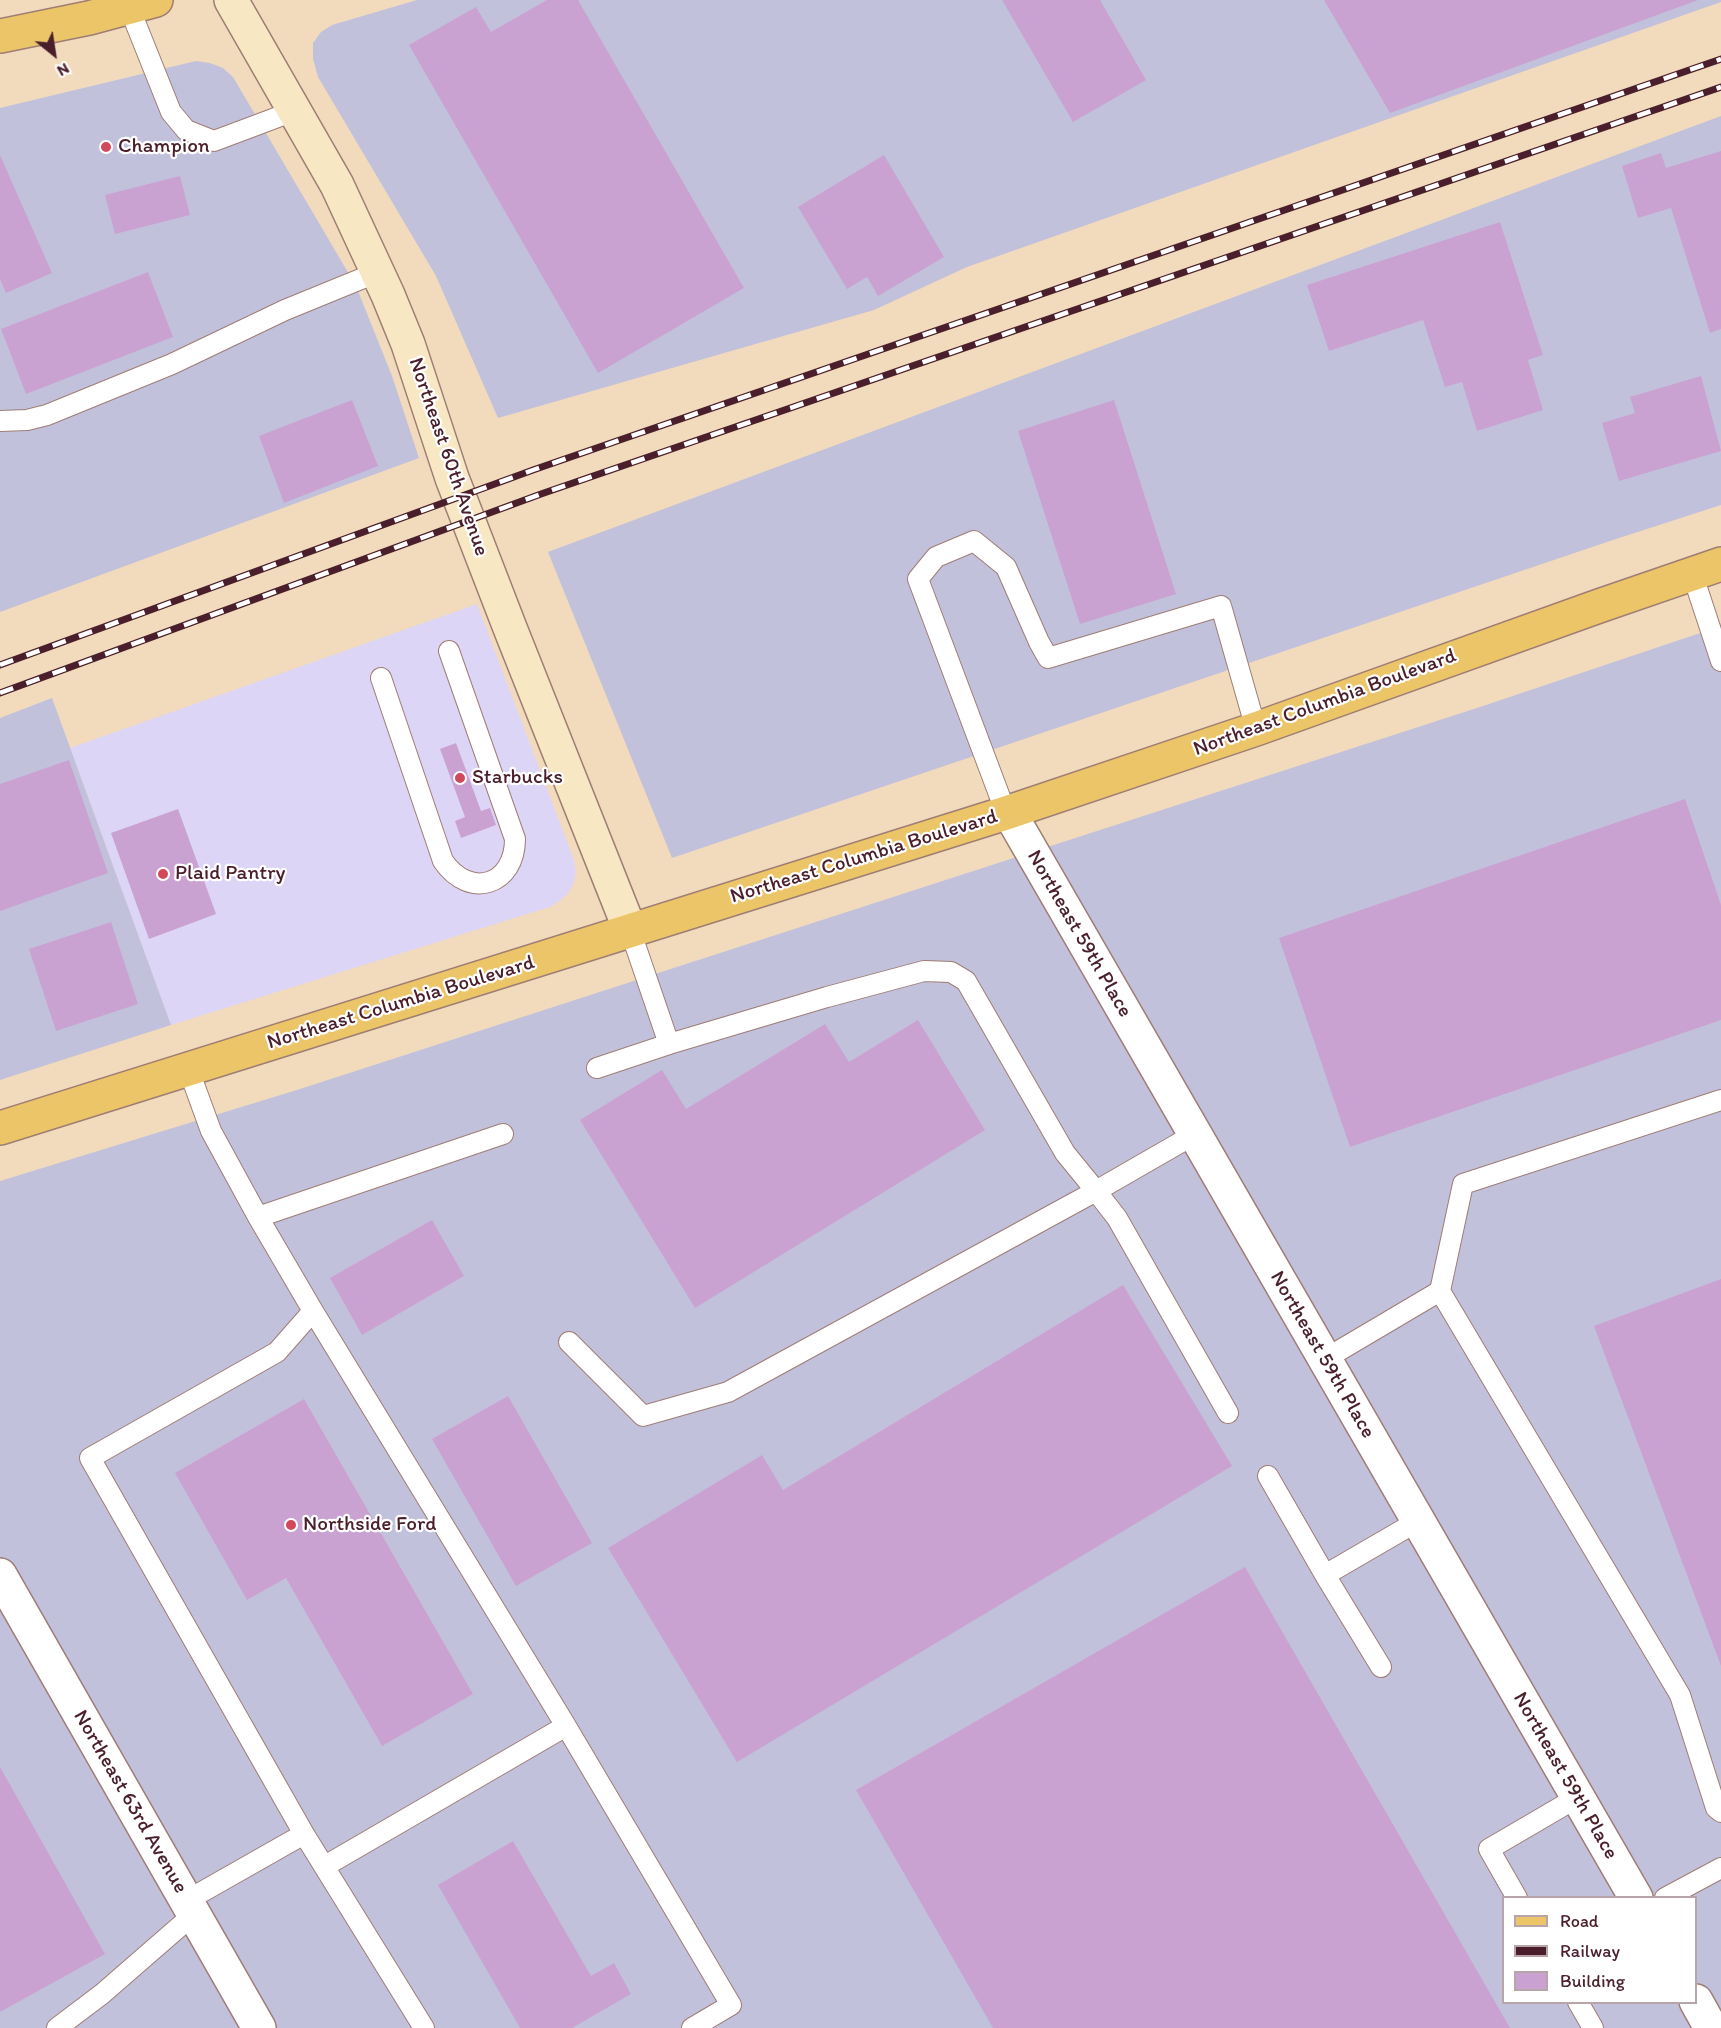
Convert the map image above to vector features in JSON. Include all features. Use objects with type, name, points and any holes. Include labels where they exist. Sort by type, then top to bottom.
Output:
[{"type":"main road","points":[[0,36],[89,18],[142,4]]},
{"type":"main road","name":"Northeast Columbia Boulevard","points":[[0,1128],[1007,812],[1256,729],[1706,568]]},
{"type":"street","name":"Northeast 60th Avenue","points":[[231,0],[337,185],[378,272],[408,344],[452,478],[498,599],[630,930]]},
{"type":"street","name":"Northeast 59th Place","points":[[1007,812],[1635,1896]]},
{"type":"street","name":"Northeast 63rd Avenue","points":[[5,1594],[259,2028]]},
{"type":"street","points":[[1697,2004],[1711,2028]]},
{"type":"lane","points":[[142,4],[171,112],[186,130],[214,141],[294,111]]},
{"type":"lane","points":[[0,421],[27,420],[47,415],[172,364],[285,310],[378,272]]},
{"type":"lane","points":[[1007,812],[918,579],[936,557],[974,541],[1006,567],[1048,658],[1221,606],[1256,729]]},
{"type":"lane","points":[[1706,568],[1721,661]]},
{"type":"lane","points":[[381,678],[443,861],[450,871],[465,881],[483,883],[495,879],[505,872],[512,862],[515,838],[449,651]]},
{"type":"lane","points":[[630,930],[669,1044]]},
{"type":"lane","points":[[597,1068],[827,997],[924,971],[951,972],[966,981],[1065,1153],[1117,1218],[1228,1413]]},
{"type":"lane","points":[[188,1068],[211,1131],[258,1217],[566,1726],[731,2005],[692,2028]]},
{"type":"lane","points":[[1721,1100],[1463,1184],[1440,1291],[1680,1695],[1716,1808],[1721,1812]]},
{"type":"lane","points":[[258,1217],[503,1134]]},
{"type":"lane","points":[[569,1342],[643,1416],[728,1392],[1096,1191],[1195,1134]]},
{"type":"lane","points":[[1325,1359],[1440,1291]]},
{"type":"lane","points":[[313,1311],[277,1352],[90,1458],[304,1834],[424,2028]]},
{"type":"lane","points":[[1268,1476],[1381,1667]]},
{"type":"lane","points":[[1326,1575],[1418,1521]]},
{"type":"lane","points":[[325,1866],[566,1726]]},
{"type":"lane","points":[[1516,1896],[1489,1849],[1578,1797]]},
{"type":"lane","points":[[57,2028],[102,1994],[190,1908],[304,1834]]},
{"type":"lane","points":[[1669,1896],[1721,1868]]},
{"type":"lane","points":[[1579,2004],[1593,2028]]},
{"type":"shaded area","points":[[417,0],[1721,0],[1721,2],[967,267],[874,310],[498,418],[436,276],[318,77],[313,59],[313,43],[321,32],[332,25]]},
{"type":"shaded area","points":[[196,61],[223,68],[233,77],[356,286],[392,376],[419,458],[0,612],[0,108]]},
{"type":"shaded area","points":[[1721,116],[1721,505],[672,858],[548,552]]},
{"type":"shaded area","points":[[477,604],[574,860],[576,872],[574,883],[568,893],[550,907],[171,1025],[70,748]]},
{"type":"shaded area","points":[[1721,626],[1721,2028],[0,2028],[0,1181],[300,1089],[1480,707]]},
{"type":"shaded area","points":[[52,698],[171,1025],[0,1080],[0,718]]},
{"type":"building","points":[[547,0],[578,0],[744,288],[598,373],[409,45],[476,7],[491,32]]},
{"type":"building","points":[[1002,0],[1100,0],[1146,80],[1073,122]]},
{"type":"building","points":[[1324,0],[1698,0],[1390,113]]},
{"type":"building","points":[[1721,151],[1721,329],[1710,333],[1671,208],[1638,218],[1622,166],[1661,153],[1666,168]]},
{"type":"building","points":[[0,155],[52,273],[6,293],[0,279]]},
{"type":"building","points":[[884,155],[944,257],[878,296],[867,277],[847,289],[798,207]]},
{"type":"building","points":[[180,176],[190,215],[115,234],[105,195]]},
{"type":"building","points":[[1500,222],[1543,355],[1528,360],[1543,410],[1477,431],[1462,382],[1445,387],[1423,320],[1329,351],[1307,285]]},
{"type":"building","points":[[148,272],[173,337],[26,394],[1,329]]},
{"type":"building","points":[[1701,376],[1721,451],[1619,481],[1602,423],[1635,413],[1630,397]]},
{"type":"building","points":[[352,400],[378,466],[284,503],[259,436]]},
{"type":"building","points":[[1114,400],[1176,594],[1080,624],[1018,431]]},
{"type":"building","name":"Starbucks","points":[[456,743],[481,811],[490,808],[496,825],[461,838],[455,821],[465,817],[440,749]]},
{"type":"building","points":[[69,760],[108,873],[0,911],[0,784]]},
{"type":"building","points":[[1685,799],[1721,905],[1721,1020],[1350,1147],[1279,938]]},
{"type":"building","name":"Plaid Pantry","points":[[178,809],[216,914],[149,939],[111,833]]},
{"type":"building","points":[[111,922],[138,1004],[56,1031],[29,949]]},
{"type":"building","points":[[918,1020],[985,1130],[695,1308],[580,1120],[662,1070],[686,1109],[825,1024],[849,1062]]},
{"type":"building","points":[[432,1220],[464,1276],[362,1335],[330,1278]]},
{"type":"building","points":[[1721,1279],[1721,1666],[1594,1326]]},
{"type":"building","points":[[1123,1285],[1232,1466],[737,1762],[608,1548],[762,1455],[783,1490]]},
{"type":"building","points":[[508,1396],[592,1543],[516,1586],[432,1439]]},
{"type":"building","name":"Northside Ford","points":[[304,1399],[473,1694],[382,1746],[286,1578],[247,1600],[175,1473]]},
{"type":"building","points":[[1245,1567],[1510,2028],[993,2028],[856,1790]]},
{"type":"building","points":[[0,1767],[105,1954],[0,2012]]},
{"type":"building","points":[[513,1841],[591,1976],[614,1963],[631,1994],[572,2028],[520,2028],[438,1885]]},
{"type":"railway","points":[[0,665],[533,470],[1721,59]]},
{"type":"railway","points":[[0,693],[541,494],[1721,87]]},
{"type":"place","name":"Champion","points":[[106,147]]},
{"type":"place","name":"Starbucks","points":[[460,778]]},
{"type":"place","name":"Plaid Pantry","points":[[163,874]]},
{"type":"place","name":"Northside Ford","points":[[291,1525]]}]
